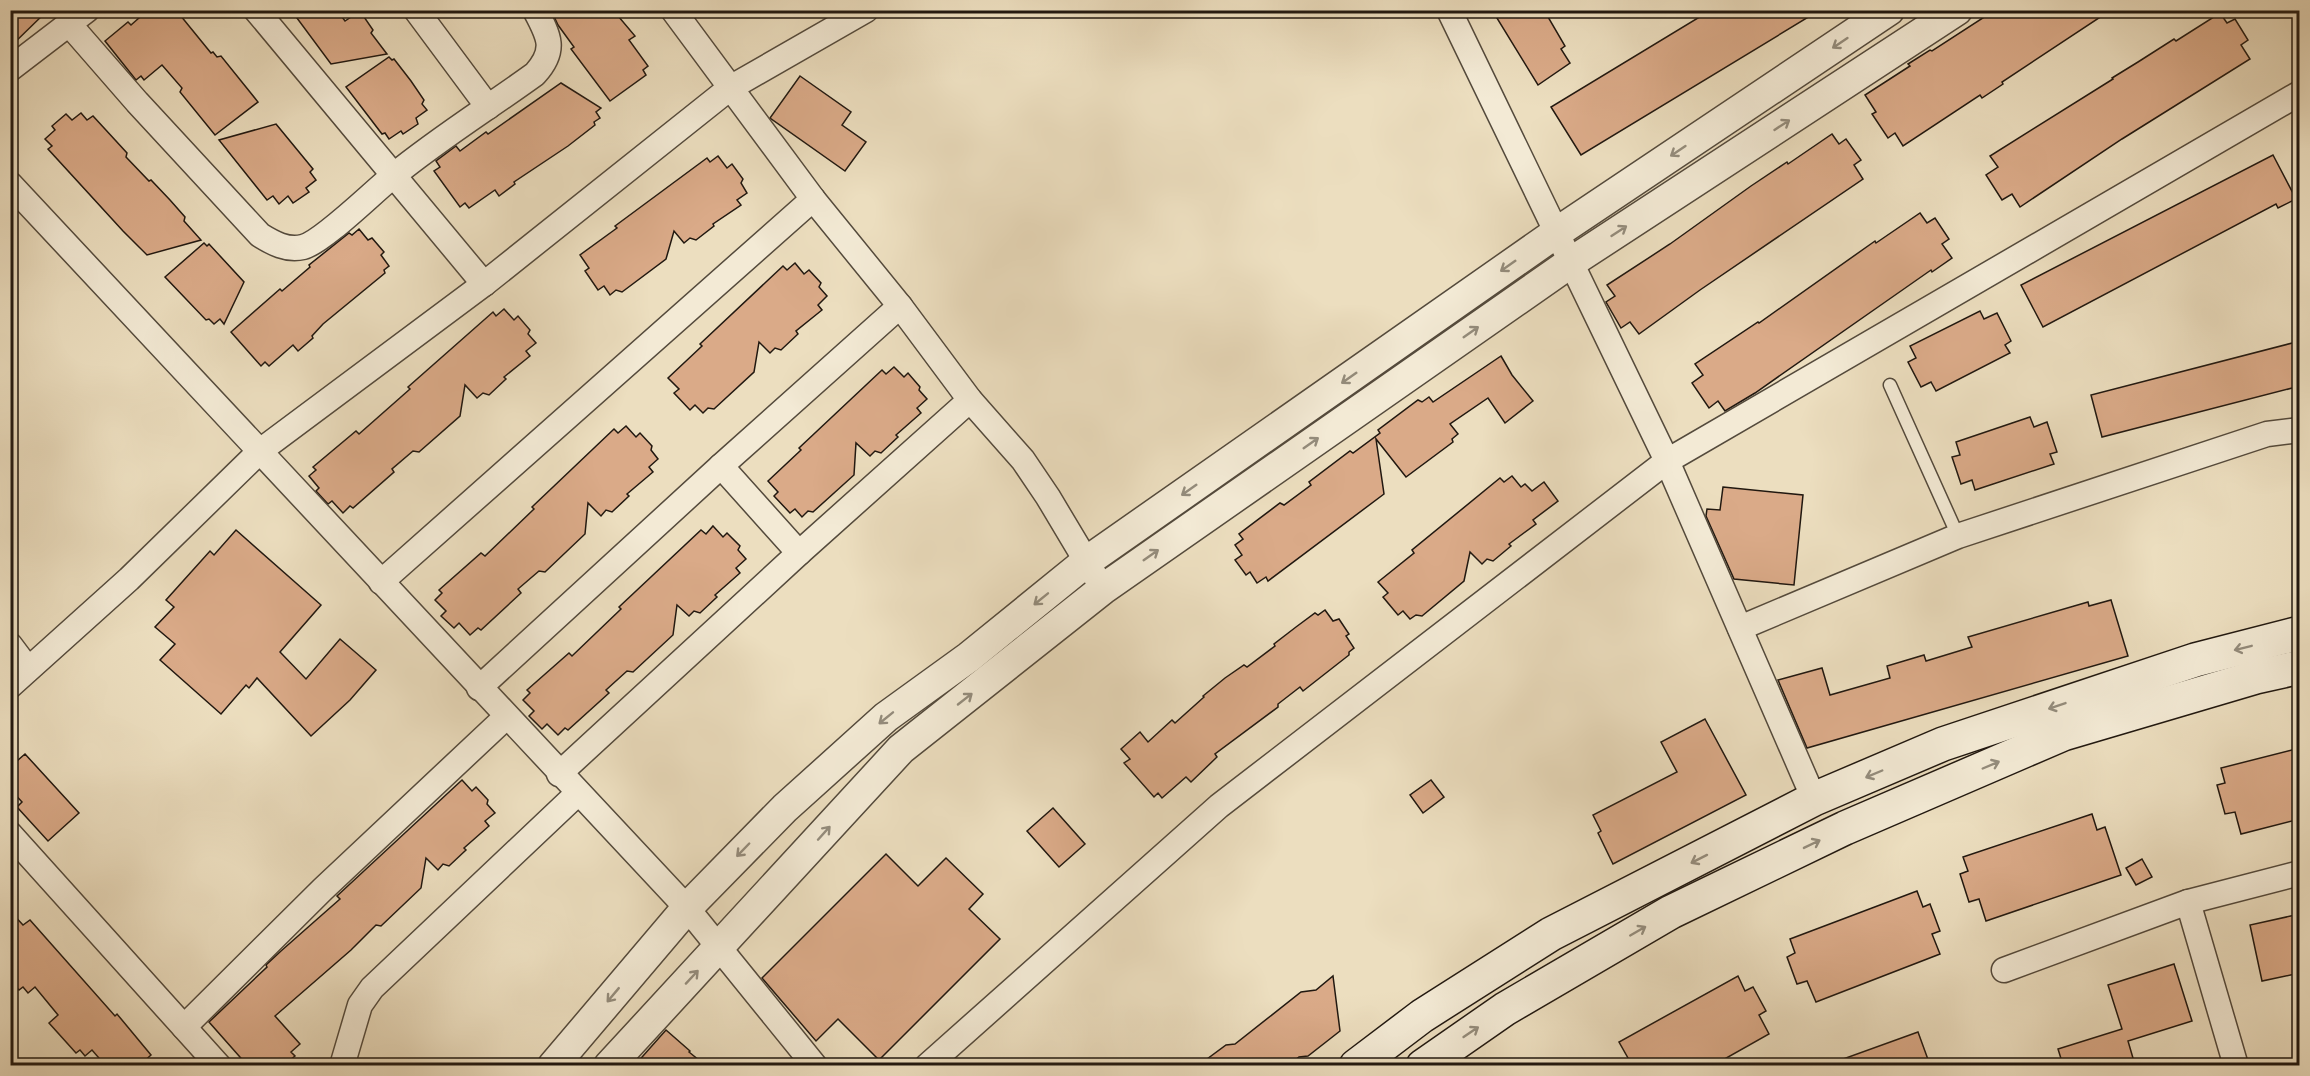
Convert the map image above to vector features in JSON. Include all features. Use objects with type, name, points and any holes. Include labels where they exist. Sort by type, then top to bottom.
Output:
[{"type":"main road","points":[[1356,1065],[1422,1016],[1551,934],[1814,799],[1943,744],[2195,660],[2300,633]]},
{"type":"main road","points":[[1423,1065],[1505,1009],[1671,912],[1845,828],[2063,734],[2256,677],[2300,667]]},
{"type":"street","points":[[256,10],[484,284]]},
{"type":"street","points":[[416,10],[488,107]]},
{"type":"street","points":[[10,69],[78,17],[231,206],[260,235],[276,245],[304,247],[324,235],[393,175],[535,74],[546,62],[549,52],[548,36],[535,10]]},
{"type":"street","points":[[673,10],[813,199],[900,306],[970,400],[1023,460],[1103,589]]},
{"type":"street","points":[[10,686],[129,579],[260,452],[484,284],[730,88],[866,10]]},
{"type":"street","points":[[1449,10],[1667,461],[1814,799]]},
{"type":"street","points":[[553,1065],[687,908],[785,807],[886,717],[969,657],[1086,562],[1556,233],[1888,10]]},
{"type":"street","points":[[609,1065],[901,749],[1103,589],[1570,263],[1957,10]]},
{"type":"street","points":[[927,1065],[1219,806],[1667,461],[2300,93]]},
{"type":"street","points":[[10,184],[559,774],[687,908],[815,1065]]},
{"type":"street","points":[[381,582],[813,199]]},
{"type":"street","points":[[479,688],[900,306]]},
{"type":"street","points":[[559,774],[799,553],[970,400]]},
{"type":"street","points":[[1740,628],[1958,536],[2267,434],[2300,430]]},
{"type":"street","points":[[721,466],[799,553]]},
{"type":"street","points":[[10,645],[28,669]]},
{"type":"street","points":[[184,1027],[323,890],[506,717]]},
{"type":"street","points":[[342,1065],[360,1005],[372,988],[578,793]]},
{"type":"street","points":[[10,834],[219,1065]]},
{"type":"street","points":[[2004,970],[2188,903],[2300,873]]},
{"type":"street","points":[[2188,903],[2236,1065]]},
{"type":"lane","points":[[1890,385],[1958,536]]},
{"type":"building","points":[[10,10],[48,10],[10,47]]},
{"type":"building","points":[[148,10],[176,10],[211,53],[213,52],[217,57],[221,56],[258,102],[215,135],[180,92],[182,88],[162,65],[144,80],[141,76],[136,80],[105,41],[128,22],[131,25]]},
{"type":"building","points":[[291,10],[337,10],[345,21],[360,11],[373,30],[371,33],[387,54],[331,64]]},
{"type":"building","points":[[551,10],[613,10],[635,36],[629,40],[648,66],[643,70],[646,75],[610,101],[571,49],[574,47],[558,25]]},
{"type":"building","points":[[1492,10],[1544,10],[1565,46],[1561,49],[1570,63],[1538,85]]},
{"type":"building","points":[[1711,10],[1820,10],[1581,155],[1551,107]]},
{"type":"building","points":[[1995,10],[2111,10],[2002,82],[2003,84],[1982,98],[1980,95],[1903,146],[1895,133],[1888,138],[1872,114],[1876,112],[1865,95],[1910,66],[1908,64]]},
{"type":"building","points":[[2220,13],[2227,23],[2235,19],[2248,40],[2241,45],[2250,59],[2122,139],[2020,207],[2012,194],[2002,200],[1986,175],[1998,167],[1990,156],[2174,39],[2176,41]]},
{"type":"building","points":[[389,57],[394,59],[411,81],[424,100],[422,104],[427,110],[416,118],[418,124],[403,134],[401,131],[389,139],[385,133],[382,134],[346,87]]},
{"type":"building","points":[[800,76],[851,112],[842,125],[866,142],[845,171],[770,118]]},
{"type":"building","points":[[561,83],[601,108],[596,112],[600,118],[594,122],[595,125],[514,182],[515,184],[499,196],[495,190],[469,208],[465,203],[460,207],[434,171],[440,167],[436,161],[456,146],[460,151],[486,132],[488,134]]},
{"type":"building","points":[[81,113],[87,120],[93,116],[127,153],[126,157],[185,217],[184,221],[201,240],[147,255],[123,231],[48,149],[52,146],[45,139],[55,130],[52,126],[66,114],[72,120]]},
{"type":"building","points":[[276,124],[313,169],[310,172],[316,180],[306,188],[309,192],[293,203],[288,196],[279,204],[273,196],[267,200],[219,140]]},
{"type":"building","points":[[1832,134],[1839,144],[1846,139],[1861,160],[1854,165],[1863,179],[1639,334],[1630,322],[1621,328],[1606,302],[1615,296],[1607,285],[1670,244],[1751,186]]},
{"type":"building","points":[[2273,155],[2296,199],[2278,208],[2276,204],[2043,327],[2021,285]]},
{"type":"building","points":[[718,156],[727,168],[732,164],[743,179],[741,183],[747,193],[737,200],[741,205],[713,224],[714,226],[696,240],[690,238],[684,243],[674,231],[666,259],[622,292],[616,290],[610,295],[604,286],[598,290],[585,271],[589,268],[580,255],[617,228],[615,226],[707,158],[710,162]]},
{"type":"building","points":[[1920,213],[1927,223],[1935,218],[1949,239],[1942,244],[1952,258],[1932,272],[1931,270],[1755,393],[1725,411],[1718,401],[1709,408],[1692,383],[1703,375],[1695,364],[1759,323],[1875,241],[1876,243]]},
{"type":"building","points":[[359,229],[368,240],[372,238],[384,252],[381,255],[389,266],[384,270],[385,273],[323,324],[312,336],[313,338],[298,351],[293,345],[269,366],[265,362],[261,366],[231,332],[280,289],[282,291],[310,267],[309,265],[349,233],[352,235]]},
{"type":"building","points":[[204,243],[207,246],[209,244],[244,282],[224,324],[220,319],[214,324],[209,319],[206,320],[165,277]]},
{"type":"building","points":[[795,263],[804,274],[809,270],[821,283],[819,287],[827,296],[818,305],[822,310],[796,331],[798,334],[781,350],[775,348],[770,353],[759,342],[754,372],[714,409],[708,408],[703,413],[695,405],[690,410],[674,393],[679,389],[668,378],[702,346],[700,344],[783,266],[787,270]]},
{"type":"building","points":[[504,309],[514,320],[518,316],[530,330],[528,334],[536,343],[526,351],[530,356],[504,377],[506,379],[489,395],[483,393],[477,398],[465,385],[460,416],[419,452],[413,451],[392,469],[394,472],[353,508],[350,506],[343,513],[332,501],[328,504],[316,491],[319,488],[309,476],[316,470],[313,467],[356,431],[359,434],[493,312],[496,316]]},
{"type":"building","points":[[1980,311],[1984,319],[1997,313],[2011,341],[2005,345],[2010,353],[1936,391],[1931,382],[1921,387],[1908,362],[1916,358],[1910,346]]},
{"type":"building","points":[[2300,341],[2300,386],[2102,437],[2091,395]]},
{"type":"building","points":[[1501,356],[1512,375],[1533,401],[1505,423],[1488,398],[1450,424],[1458,434],[1452,439],[1453,442],[1406,477],[1376,439],[1384,494],[1268,581],[1266,577],[1257,583],[1250,572],[1246,575],[1235,560],[1242,555],[1235,545],[1243,539],[1239,534],[1280,503],[1284,505],[1311,485],[1309,482],[1350,451],[1353,453],[1380,433],[1378,430],[1418,400],[1422,402],[1429,397],[1433,402]]},
{"type":"building","points":[[894,367],[904,377],[908,373],[920,387],[919,390],[927,399],[917,408],[921,413],[896,435],[898,437],[881,453],[875,451],[870,456],[856,443],[854,475],[813,512],[808,511],[802,517],[795,509],[790,513],[774,496],[778,492],[768,481],[801,450],[799,448],[882,370],[886,374]]},
{"type":"building","points":[[2030,417],[2034,427],[2047,422],[2057,452],[2050,454],[2054,464],[1975,490],[1972,480],[1961,484],[1952,457],[1960,455],[1956,442]]},
{"type":"building","points":[[626,426],[636,437],[640,433],[652,446],[651,450],[658,459],[649,467],[653,472],[627,494],[629,496],[612,512],[606,510],[601,516],[588,503],[585,534],[545,572],[539,571],[518,589],[521,593],[481,630],[478,628],[470,635],[459,623],[454,628],[441,616],[446,611],[435,600],[442,593],[439,590],[481,553],[485,556],[534,509],[532,507],[614,429],[618,433]]},
{"type":"building","points":[[1512,476],[1521,487],[1525,484],[1532,491],[1544,482],[1558,501],[1533,520],[1536,524],[1509,544],[1511,546],[1493,561],[1487,559],[1482,564],[1470,552],[1464,581],[1422,616],[1416,615],[1410,619],[1403,611],[1398,615],[1383,597],[1388,593],[1378,582],[1414,553],[1412,550],[1500,478],[1504,482]]},
{"type":"building","points":[[1723,487],[1803,495],[1794,585],[1734,579],[1706,516],[1707,509],[1720,510]]},
{"type":"building","points":[[713,526],[723,537],[727,533],[740,546],[738,550],[746,559],[736,568],[740,573],[715,595],[717,597],[700,613],[694,611],[689,616],[677,605],[673,635],[633,672],[627,671],[606,690],[609,693],[568,730],[565,728],[558,735],[547,724],[542,729],[529,716],[534,711],[523,700],[530,693],[527,690],[569,653],[572,656],[621,609],[619,607],[701,530],[706,534]]},
{"type":"building","points":[[236,530],[321,605],[280,652],[306,679],[340,639],[376,670],[350,700],[311,736],[257,678],[249,688],[246,685],[221,714],[160,660],[175,644],[155,627],[174,607],[166,600],[210,551],[214,555]]},
{"type":"building","points":[[2111,600],[2128,656],[1807,748],[1778,680],[1822,668],[1830,695],[1890,678],[1887,666],[1924,655],[1926,661],[1972,647],[1968,637],[2088,602],[2089,606]]},
{"type":"building","points":[[1325,610],[1333,621],[1339,619],[1349,634],[1346,636],[1354,648],[1349,655],[1303,691],[1300,687],[1278,704],[1278,707],[1215,754],[1217,757],[1191,782],[1186,777],[1162,798],[1158,793],[1154,797],[1124,763],[1130,759],[1121,749],[1140,732],[1148,742],[1172,720],[1175,723],[1225,678],[1244,665],[1247,667],[1315,613],[1318,615]]},
{"type":"building","points":[[1705,719],[1746,795],[1613,864],[1598,833],[1601,831],[1593,815],[1677,772],[1661,742]]},
{"type":"building","points":[[2300,748],[2300,791],[2295,793],[2300,819],[2241,834],[2235,812],[2225,814],[2217,785],[2225,783],[2221,768]]},
{"type":"building","points":[[25,754],[79,813],[48,841],[17,807],[22,802],[10,789],[10,767]]},
{"type":"building","points":[[462,780],[472,791],[476,787],[488,800],[487,804],[495,813],[485,821],[489,826],[464,848],[466,850],[449,866],[443,864],[438,870],[426,858],[421,888],[381,926],[376,925],[351,950],[275,1016],[300,1044],[291,1052],[295,1056],[284,1065],[247,1065],[209,1022],[267,967],[266,965],[340,899],[337,896]]},
{"type":"building","points":[[1431,780],[1444,797],[1423,813],[1410,795]]},
{"type":"building","points":[[1053,808],[1085,844],[1059,867],[1027,831]]},
{"type":"building","points":[[2092,814],[2097,830],[2105,827],[2121,875],[1986,921],[1979,899],[1969,902],[1960,874],[1968,871],[1963,857]]},
{"type":"building","points":[[886,854],[918,886],[946,858],[983,894],[969,909],[1000,939],[879,1060],[838,1019],[816,1041],[762,978]]},
{"type":"building","points":[[2142,859],[2152,877],[2136,885],[2126,868]]},
{"type":"building","points":[[1917,891],[1923,907],[1930,904],[1940,931],[1932,934],[1940,954],[1816,1002],[1807,981],[1797,984],[1787,957],[1795,953],[1790,939]]},
{"type":"building","points":[[10,911],[23,925],[30,920],[115,1016],[117,1014],[151,1055],[140,1065],[105,1065],[92,1050],[85,1056],[80,1050],[76,1053],[49,1023],[58,1015],[35,987],[28,993],[23,987],[19,990],[10,981]]},
{"type":"building","points":[[2300,914],[2300,973],[2262,981],[2250,925]]},
{"type":"building","points":[[2174,964],[2192,1021],[2128,1041],[2135,1065],[2063,1065],[2058,1049],[2122,1029],[2108,985]]},
{"type":"building","points":[[1333,976],[1340,1031],[1308,1056],[1299,1057],[1288,1065],[1199,1065],[1226,1045],[1235,1044],[1301,992],[1316,990]]},
{"type":"building","points":[[1738,976],[1745,991],[1753,987],[1766,1011],[1759,1015],[1769,1034],[1714,1065],[1632,1065],[1619,1042]]},
{"type":"building","points":[[666,1030],[689,1052],[705,1065],[635,1065]]},
{"type":"building","points":[[1918,1032],[1930,1065],[1832,1065],[1832,1063]]}]
